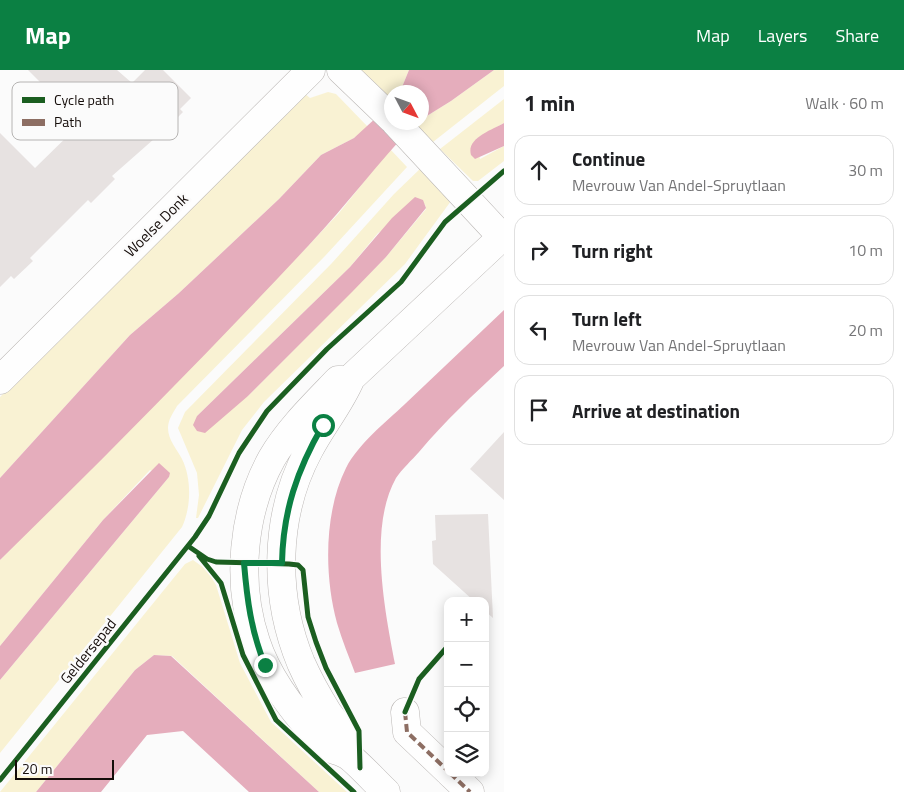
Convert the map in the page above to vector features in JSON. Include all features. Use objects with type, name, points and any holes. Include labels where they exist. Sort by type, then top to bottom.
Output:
[{"type":"street","name":"Woelse Donk","points":[[0,380],[311,70]]},
{"type":"street","points":[[341,70],[384,111]]},
{"type":"street","points":[[345,754],[345,737],[314,690],[300,661],[284,609],[281,541],[290,501],[301,468],[323,425],[342,400],[351,378],[503,236],[403,130]]},
{"type":"street","points":[[351,378],[338,380],[331,387],[302,417],[272,458],[260,483],[251,513],[244,563],[248,609],[256,642],[265,665],[279,690],[331,751],[345,754],[386,792]]},
{"type":"street","points":[[405,712],[407,732],[444,767]]},
{"type":"street","points":[[454,777],[470,792]]},
{"type":"shaded area","points":[[361,70],[409,70],[403,85],[384,85],[384,92]]},
{"type":"shaded area","points":[[409,70],[494,70],[429,115],[429,85],[403,85]]},
{"type":"shaded area","points":[[494,70],[504,70],[504,86],[433,142],[421,130],[429,130],[429,115]]},
{"type":"shaded area","points":[[328,92],[336,94],[368,127],[354,138],[321,155],[279,199],[179,293],[130,335],[0,478],[0,397],[304,93],[310,98]]},
{"type":"shaded area","points":[[504,99],[504,123],[476,139],[480,159],[504,146],[504,161],[478,181],[473,181],[440,149]]},
{"type":"shaded area","points":[[384,110],[384,130],[410,130],[323,230],[271,285],[156,404],[0,560],[0,478],[130,335],[179,293],[279,199],[321,155],[354,138]]},
{"type":"shaded area","points":[[504,123],[504,146],[475,159],[471,155],[470,149],[476,139]]},
{"type":"shaded area","points":[[390,149],[407,167],[325,256],[177,406],[170,419],[168,432],[182,459],[189,484],[189,502],[182,527],[0,753],[0,680],[169,477],[150,470],[103,520],[0,646],[0,560],[307,247],[339,213]]},
{"type":"shaded area","points":[[422,167],[451,201],[405,264],[264,402],[242,430],[198,518],[196,518],[199,495],[197,473],[178,428],[185,412],[332,263],[394,194]],"holes":[[[425,204],[426,209],[386,257],[248,396],[197,416],[350,267],[378,233]]]},
{"type":"shaded area","points":[[415,197],[423,200],[426,208],[386,257],[248,396],[205,433],[197,431],[193,425],[197,416],[350,267],[392,218]]},
{"type":"shaded area","points":[[504,310],[504,366],[449,419],[396,478],[388,498],[383,521],[381,545],[381,570],[395,664],[355,673],[337,623],[328,565],[330,524],[333,504],[339,485],[351,459],[365,442]]},
{"type":"shaded area","points":[[159,463],[170,473],[169,477],[0,680],[0,646],[103,520]]},
{"type":"shaded area","points":[[193,560],[207,570],[216,585],[240,663],[271,722],[347,792],[319,792],[172,656],[154,655],[135,670],[36,792],[0,792],[185,564]]},
{"type":"shaded area","points":[[154,655],[171,656],[319,792],[249,792],[183,731],[147,735],[101,792],[36,792],[135,670]]},
{"type":"building","points":[[28,70],[117,70],[131,82],[40,82]]},
{"type":"building","points":[[145,70],[163,70],[175,82],[133,82]]},
{"type":"building","points":[[178,85],[191,98],[180,109],[183,112],[178,117]]},
{"type":"building","points":[[0,133],[35,168],[64,140],[153,140],[112,176],[115,179],[91,203],[88,200],[30,258],[33,261],[14,279],[11,276],[0,287]]},
{"type":"building","points":[[504,432],[504,500],[470,469]]},
{"type":"building","points":[[488,514],[493,618],[489,614],[489,597],[470,597],[433,564],[432,541],[436,540],[435,515]]},
{"type":"marked path","points":[[405,712],[407,732],[444,767]]},
{"type":"marked path","points":[[454,777],[470,792]]},
{"type":"cycle path","name":"Geldersepad","points":[[0,780],[195,537],[209,516],[239,453],[267,411],[327,349],[401,282],[445,222],[504,171]]},
{"type":"cycle path","points":[[188,546],[207,559],[216,562],[289,564],[298,565],[303,570],[308,617],[316,642],[326,668],[359,731],[360,768]]},
{"type":"cycle path","points":[[199,556],[221,583],[243,655],[276,720],[354,792]]},
{"type":"cycle path","points":[[405,712],[419,679],[444,651]]},
{"type":"route","points":[[265,665],[256,642],[248,609],[244,563],[282,563],[281,541],[290,501],[298,475],[323,425]]}]
